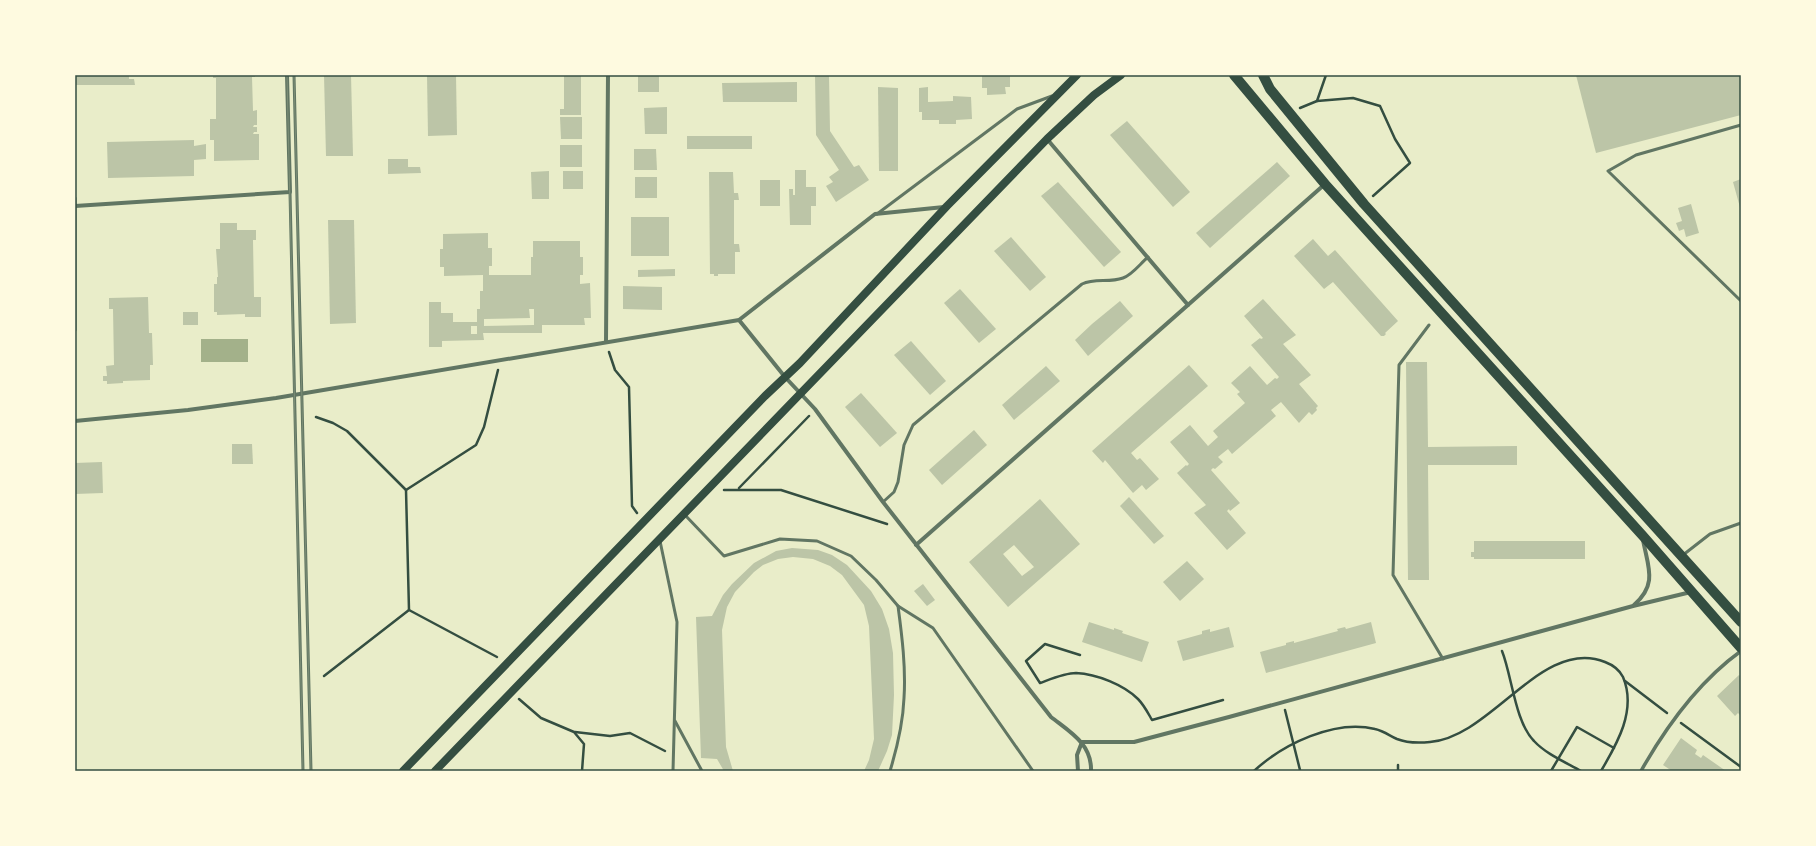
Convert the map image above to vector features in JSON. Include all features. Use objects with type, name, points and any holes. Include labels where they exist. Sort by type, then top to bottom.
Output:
[{"type":"main road","points":[[403,771],[644,521],[800,363],[947,206],[1077,75]]},
{"type":"main road","points":[[435,771],[708,491],[1047,139],[1094,95],[1121,75]]},
{"type":"main road","points":[[1234,75],[1325,184],[1642,536],[1741,649]]},
{"type":"main road","points":[[1263,75],[1270,89],[1288,113],[1364,204],[1741,622]]},
{"type":"street","points":[[75,206],[290,192],[287,75]]},
{"type":"street","points":[[606,342],[608,75]]},
{"type":"street","points":[[1047,139],[1188,305]]},
{"type":"street","points":[[916,544],[1325,184]]},
{"type":"street","points":[[75,421],[188,410],[302,394],[739,320],[875,214],[947,206]]},
{"type":"street","points":[[739,320],[785,377],[802,393],[815,409],[904,530],[1051,717],[1082,742],[1088,750],[1091,771]]},
{"type":"street","points":[[1633,606],[1645,593],[1650,575],[1650,566],[1642,536]]},
{"type":"street","points":[[1082,742],[1134,742],[1633,606],[1692,592]]},
{"type":"street","points":[[1641,771],[1675,718],[1707,680],[1741,649]]},
{"type":"street","points":[[1078,771],[1077,755],[1082,742]]},
{"type":"lane","points":[[294,75],[311,771]]},
{"type":"lane","points":[[875,214],[1017,109],[1059,93]]},
{"type":"lane","points":[[1741,125],[1636,155],[1608,171],[1741,301]]},
{"type":"lane","points":[[290,192],[303,771]]},
{"type":"lane","points":[[75,198],[75,330]]},
{"type":"lane","points":[[883,502],[894,492],[898,482],[904,445],[914,425],[1082,284],[1090,281],[1123,278],[1130,274],[1148,258]]},
{"type":"lane","points":[[1429,325],[1399,365],[1393,575],[1443,659]]},
{"type":"lane","points":[[684,514],[724,556],[780,539],[817,541],[851,556],[876,580],[898,606],[933,628],[1033,771]]},
{"type":"lane","points":[[1682,556],[1710,534],[1741,523]]},
{"type":"lane","points":[[660,539],[677,622],[673,771]]},
{"type":"lane","points":[[890,771],[897,746],[904,698],[902,636],[898,606]]},
{"type":"lane","points":[[674,720],[702,771]]},
{"type":"path","points":[[1317,101],[1326,75]]},
{"type":"path","points":[[1288,113],[1317,101],[1353,98],[1380,106],[1395,139],[1410,163],[1364,204]]},
{"type":"path","points":[[606,342],[615,370],[629,387],[632,506],[644,521]]},
{"type":"path","points":[[406,490],[476,444],[484,427],[501,360]]},
{"type":"path","points":[[738,489],[815,409]]},
{"type":"path","points":[[316,417],[333,423],[347,431],[406,490],[409,610]]},
{"type":"path","points":[[708,491],[738,489],[781,490],[904,530]]},
{"type":"path","points":[[409,610],[508,663]]},
{"type":"path","points":[[324,676],[409,610]]},
{"type":"path","points":[[1499,643],[1520,714],[1533,740],[1543,749],[1580,771]]},
{"type":"path","points":[[1080,656],[1046,644],[1026,661],[1040,682],[1075,673],[1091,675],[1108,681],[1127,690],[1139,700],[1152,720],[1223,700]]},
{"type":"path","points":[[1254,771],[1282,749],[1330,731],[1359,727],[1377,729],[1397,739],[1410,742],[1439,741],[1446,739],[1474,724],[1528,682],[1549,669],[1559,664],[1588,657],[1608,663],[1616,668],[1624,681],[1626,691],[1626,716],[1621,734],[1601,771]]},
{"type":"path","points":[[1624,681],[1741,767]]},
{"type":"path","points":[[512,692],[541,718],[574,732],[610,736],[630,733],[673,756]]},
{"type":"path","points":[[1283,702],[1300,770]]},
{"type":"path","points":[[1551,771],[1577,727],[1614,748]]},
{"type":"path","points":[[574,732],[584,744],[582,771]]},
{"type":"path","points":[[1398,765],[1398,771]]},
{"type":"shaded area","points":[[201,339],[248,339],[248,362],[201,362]]},
{"type":"building","points":[[75,75],[129,75],[129,79],[134,79],[135,85],[75,85]]},
{"type":"building","points":[[213,75],[255,75],[255,77],[252,77],[253,111],[257,110],[257,125],[254,125],[253,127],[257,127],[257,132],[254,132],[253,134],[259,134],[259,160],[214,161],[214,140],[210,140],[210,119],[216,119],[216,78],[213,78]]},
{"type":"building","points":[[324,75],[351,75],[353,156],[326,156]]},
{"type":"building","points":[[427,75],[456,75],[457,135],[428,136]]},
{"type":"building","points":[[638,75],[659,75],[659,92],[638,92]]},
{"type":"building","points":[[815,75],[829,75],[830,131],[854,167],[859,165],[869,180],[836,202],[826,186],[833,182],[829,177],[839,170],[816,135]]},
{"type":"building","points":[[982,75],[1010,75],[1010,87],[1005,87],[1006,94],[987,95],[987,88],[982,88]]},
{"type":"building","points":[[1576,75],[1741,75],[1741,115],[1596,153]]},
{"type":"building","points":[[564,76],[581,76],[581,115],[560,115],[560,109],[564,109]]},
{"type":"building","points":[[797,82],[797,102],[723,102],[722,83]]},
{"type":"building","points":[[878,87],[898,88],[898,171],[879,171]]},
{"type":"building","points":[[928,87],[928,102],[953,101],[953,96],[971,97],[972,119],[956,120],[956,124],[939,124],[939,120],[922,120],[922,112],[919,112],[919,88]]},
{"type":"building","points":[[667,107],[667,134],[645,134],[644,108]]},
{"type":"building","points":[[560,117],[582,117],[582,139],[561,139]]},
{"type":"building","points":[[1127,121],[1190,192],[1173,207],[1110,135]]},
{"type":"building","points":[[687,136],[752,136],[752,149],[687,149]]},
{"type":"building","points":[[194,140],[194,146],[206,144],[206,159],[194,160],[194,176],[108,178],[107,142]]},
{"type":"building","points":[[560,145],[582,145],[582,167],[560,167]]},
{"type":"building","points":[[634,149],[656,149],[657,170],[634,170]]},
{"type":"building","points":[[388,159],[408,159],[408,167],[420,167],[421,173],[388,174]]},
{"type":"building","points":[[1277,162],[1290,176],[1210,248],[1196,233]]},
{"type":"building","points":[[795,170],[806,170],[806,187],[816,187],[816,206],[811,206],[811,225],[790,225],[789,189],[793,189],[793,195],[795,195]]},
{"type":"building","points":[[549,171],[549,199],[532,199],[531,172]]},
{"type":"building","points":[[563,171],[583,171],[583,189],[563,189]]},
{"type":"building","points":[[709,172],[733,172],[734,193],[738,193],[739,200],[734,200],[734,244],[739,244],[740,252],[735,252],[735,274],[718,274],[718,276],[714,276],[714,274],[710,274]]},
{"type":"building","points":[[635,177],[657,177],[657,198],[635,198]]},
{"type":"building","points":[[1741,179],[1741,211],[1733,182]]},
{"type":"building","points":[[760,180],[780,180],[780,206],[760,206]]},
{"type":"building","points":[[1058,182],[1121,252],[1104,267],[1041,196]]},
{"type":"building","points":[[1691,204],[1699,233],[1686,237],[1684,229],[1679,231],[1676,223],[1682,221],[1678,208]]},
{"type":"building","points":[[631,217],[669,217],[669,256],[631,256]]},
{"type":"building","points":[[328,220],[354,220],[356,323],[330,324]]},
{"type":"building","points":[[220,223],[237,223],[237,230],[256,230],[256,240],[253,240],[254,297],[261,297],[261,317],[245,317],[245,314],[217,315],[217,312],[214,312],[214,284],[217,284],[218,277],[216,249],[220,249]]},
{"type":"building","points":[[488,233],[488,248],[492,248],[492,266],[489,266],[489,275],[531,275],[533,241],[580,241],[580,257],[583,257],[583,275],[580,275],[580,284],[590,283],[591,318],[584,318],[585,325],[542,325],[542,333],[483,333],[484,340],[442,341],[442,347],[429,347],[429,302],[441,302],[441,313],[453,313],[453,322],[477,322],[477,309],[480,309],[480,291],[483,291],[483,275],[444,276],[444,267],[440,267],[440,249],[443,249],[443,234]],"holes":[[[529,309],[534,309],[534,325],[484,326],[484,319],[530,318]],[[471,326],[477,326],[477,334],[471,334]]]},
{"type":"building","points":[[1011,237],[1046,277],[1030,291],[994,251]]},
{"type":"building","points":[[1313,239],[1328,256],[1335,250],[1398,321],[1385,333],[1386,334],[1384,336],[1381,336],[1333,282],[1324,289],[1294,256]]},
{"type":"building","points":[[675,269],[675,276],[638,277],[638,270]]},
{"type":"building","points":[[623,286],[662,287],[662,310],[623,309]]},
{"type":"building","points":[[960,289],[996,329],[979,343],[944,303]]},
{"type":"building","points":[[148,297],[149,333],[152,333],[153,365],[150,365],[150,380],[123,381],[123,383],[107,384],[107,381],[103,381],[103,376],[107,376],[106,366],[114,365],[113,309],[109,309],[109,298]]},
{"type":"building","points":[[1263,299],[1296,335],[1283,344],[1311,375],[1299,384],[1318,406],[1316,408],[1317,410],[1312,415],[1309,412],[1299,423],[1281,402],[1271,410],[1276,416],[1232,454],[1228,449],[1218,457],[1223,462],[1215,469],[1213,468],[1211,470],[1240,503],[1230,511],[1229,509],[1227,511],[1246,533],[1227,550],[1194,513],[1206,505],[1177,473],[1189,464],[1170,442],[1190,425],[1208,446],[1218,437],[1213,431],[1245,403],[1237,394],[1240,392],[1231,383],[1250,366],[1267,385],[1275,378],[1277,379],[1279,377],[1251,345],[1260,338],[1263,338],[1244,316]]},
{"type":"building","points":[[1120,301],[1133,316],[1088,356],[1075,340]]},
{"type":"building","points":[[183,312],[198,312],[198,325],[183,325]]},
{"type":"building","points":[[911,341],[946,381],[930,395],[894,355]]},
{"type":"building","points":[[1406,362],[1427,362],[1428,447],[1517,446],[1517,465],[1428,465],[1429,580],[1408,580]]},
{"type":"building","points":[[1189,365],[1208,386],[1131,453],[1137,460],[1140,458],[1159,479],[1146,490],[1142,485],[1133,493],[1105,460],[1103,463],[1092,451]]},
{"type":"building","points":[[1046,366],[1060,381],[1014,420],[1002,405]]},
{"type":"building","points":[[861,393],[897,433],[880,447],[845,407]]},
{"type":"building","points":[[974,430],[987,445],[942,485],[929,470]]},
{"type":"building","points":[[232,444],[252,444],[253,464],[232,464]]},
{"type":"building","points":[[102,462],[103,493],[75,494],[75,463]]},
{"type":"building","points":[[1129,497],[1164,536],[1154,544],[1120,506]]},
{"type":"building","points":[[1040,499],[1080,544],[1008,607],[969,562]],"holes":[[[1014,545],[1034,567],[1022,576],[1003,554]]]},
{"type":"building","points":[[1474,541],[1585,541],[1585,559],[1474,559],[1474,557],[1471,557],[1471,552],[1474,552]]},
{"type":"building","points":[[792,548],[818,550],[832,555],[847,565],[871,591],[882,609],[889,629],[893,653],[894,695],[892,735],[878,771],[864,771],[869,760],[874,739],[869,626],[864,605],[842,575],[830,566],[813,559],[793,557],[778,559],[763,565],[754,572],[735,592],[727,607],[722,630],[726,747],[733,771],[724,771],[717,759],[701,758],[696,617],[712,616],[723,595],[754,563],[776,551]]},
{"type":"building","points":[[1187,561],[1204,579],[1180,601],[1163,582]]},
{"type":"building","points":[[923,584],[935,600],[927,606],[914,591]]},
{"type":"building","points":[[1089,622],[1114,630],[1114,628],[1123,631],[1122,633],[1149,642],[1142,662],[1082,642]]},
{"type":"building","points":[[1371,622],[1376,643],[1266,673],[1260,652],[1286,645],[1286,643],[1294,641],[1294,643],[1338,631],[1337,629],[1345,627],[1346,629]]},
{"type":"building","points":[[1229,627],[1234,647],[1183,661],[1177,641],[1202,634],[1202,631],[1210,629],[1210,632]]},
{"type":"building","points":[[1739,675],[1741,677],[1741,716],[1738,713],[1735,716],[1717,696]]},
{"type":"building","points":[[1681,738],[1697,750],[1695,754],[1701,758],[1703,755],[1726,771],[1672,771],[1663,765]]},
{"type":"tram line","points":[[287,75],[303,771]]},
{"type":"tram line","points":[[294,75],[311,771]]}]
